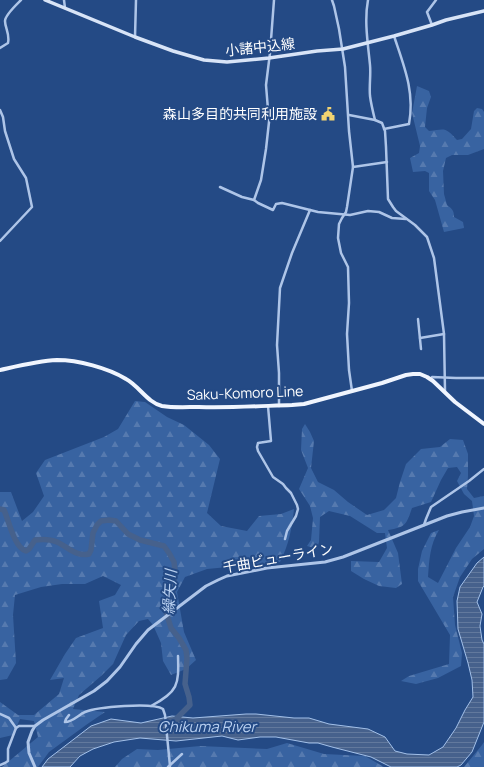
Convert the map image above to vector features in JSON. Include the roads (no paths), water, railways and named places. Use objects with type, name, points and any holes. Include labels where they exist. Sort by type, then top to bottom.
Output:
[{"type":"main road","name":"小諸中込線","points":[[45,0],[173,51],[204,60],[227,62],[343,49],[368,44],[446,20],[484,11]]},
{"type":"main road","name":"Saku-Komoro Line","points":[[0,370],[45,361],[67,361],[102,368],[114,373],[128,380],[149,399],[160,406],[213,408],[304,404],[413,374],[420,374],[431,379],[455,402],[484,424]]},
{"type":"street","points":[[0,48],[8,43],[9,39],[5,21],[6,17],[21,0]]},
{"type":"street","points":[[64,0],[65,8]]},
{"type":"street","points":[[135,36],[136,0]]},
{"type":"street","points":[[254,200],[261,180],[269,122],[266,85],[274,0]]},
{"type":"street","points":[[332,0],[343,49],[353,167],[346,212],[339,224],[338,238],[341,253],[348,267],[349,370],[352,391]]},
{"type":"street","points":[[368,0],[366,18],[371,74],[370,97],[375,120]]},
{"type":"street","points":[[432,25],[428,12],[436,0]]},
{"type":"street","points":[[384,129],[409,124],[411,115],[409,81],[394,36]]},
{"type":"street","points":[[0,110],[3,117],[5,132],[14,159],[26,178],[32,200],[32,208],[0,241]]},
{"type":"street","points":[[349,114],[382,123],[386,142],[388,199],[393,207],[427,237],[432,249],[444,334],[445,392]]},
{"type":"street","points":[[353,167],[387,162]]},
{"type":"street","points":[[220,187],[242,197],[254,200],[273,210],[276,204],[282,203],[318,212],[354,215],[368,211],[379,212],[392,218],[406,219]]},
{"type":"street","points":[[279,406],[277,345],[280,288],[292,253],[310,210]]},
{"type":"street","points":[[418,320],[421,349]]},
{"type":"street","points":[[420,338],[444,334]]},
{"type":"street","points":[[431,379],[432,377],[484,378]]},
{"type":"street","points":[[268,406],[271,441],[258,443],[258,451],[273,477],[283,484],[291,493],[298,509],[296,516],[287,531],[285,539]]},
{"type":"street","points":[[424,525],[431,507],[484,469]]},
{"type":"street","name":"千曲ビューライン","points":[[35,726],[94,691],[107,681],[120,667],[151,626],[206,586],[218,580],[227,576],[267,568],[325,562],[343,557],[454,514],[484,508]]},
{"type":"street","points":[[151,706],[161,701],[174,690],[178,678],[178,656]]},
{"type":"street","points":[[69,715],[65,722],[72,720],[85,712],[94,710],[114,707],[160,707],[163,709],[165,715],[169,766]]},
{"type":"street","points":[[0,714],[9,718],[16,728]]},
{"type":"street","points":[[0,765],[8,761],[8,749],[16,728],[19,726],[35,726],[29,737],[28,746],[35,767]]},
{"type":"street","points":[[169,766],[182,754]]},
{"type":"water","name":"Chikuma River","points":[[484,557],[484,586],[477,602],[482,614],[480,626],[484,644],[484,722],[472,752],[461,765],[457,767],[391,767],[371,757],[318,743],[309,743],[276,737],[260,737],[238,740],[222,736],[176,741],[140,738],[114,742],[93,749],[80,756],[70,767],[42,767],[48,759],[91,726],[111,719],[141,723],[172,716],[193,718],[256,714],[309,718],[329,724],[368,729],[385,737],[395,751],[407,754],[429,755],[443,747],[456,728],[473,697],[472,680],[458,629],[457,601],[460,587],[477,563]]},
{"type":"waterway","name":"繰矢川","points":[[0,509],[4,510],[12,533],[18,544],[26,551],[35,540],[52,540],[76,553],[84,555],[89,554],[91,550],[93,533],[97,525],[101,521],[109,520],[116,521],[128,534],[140,540],[164,546],[174,562],[175,571],[173,592],[166,612],[171,628],[186,650],[187,658],[185,684],[190,705],[174,720]]},
{"type":"place","name":"森山多目的共同利用施設","points":[[328,114]]}]
